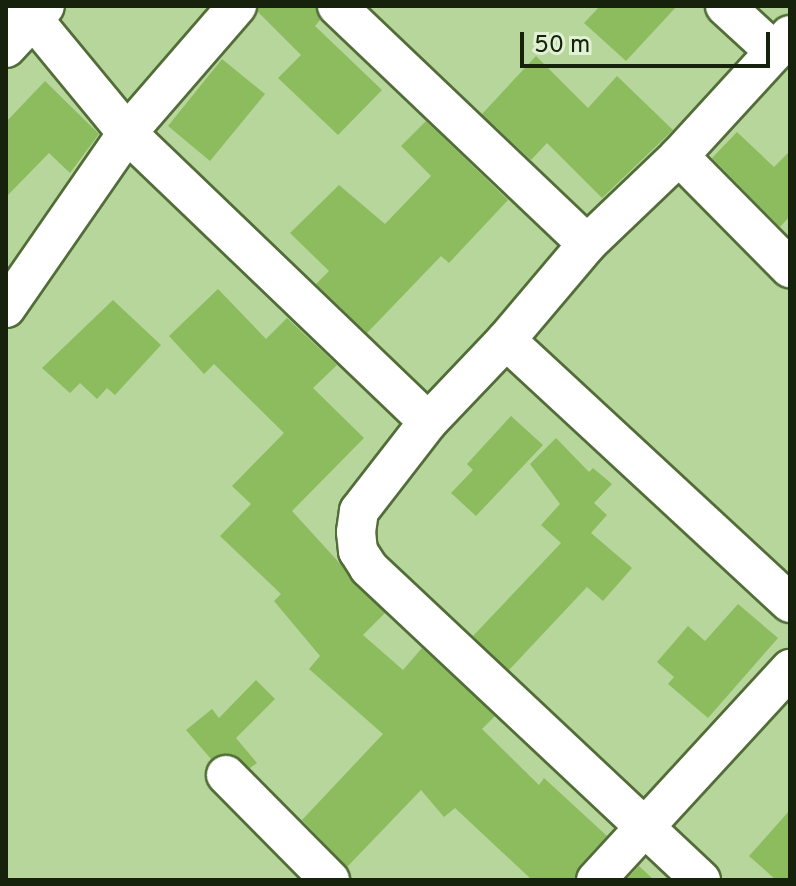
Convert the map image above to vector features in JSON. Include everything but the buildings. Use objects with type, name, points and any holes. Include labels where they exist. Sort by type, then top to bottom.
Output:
[{"type":"street","points":[[6,308],[127,133],[237,6]]},
{"type":"street","points":[[337,6],[587,244]]},
{"type":"street","points":[[701,880],[369,568],[358,551],[359,511],[428,422],[506,340],[587,244],[679,156],[782,43],[725,6]]},
{"type":"street","points":[[6,48],[31,10],[127,133],[428,422]]},
{"type":"street","points":[[679,156],[790,268]]},
{"type":"street","points":[[506,340],[790,603]]},
{"type":"street","points":[[596,880],[790,669]]},
{"type":"street","points":[[226,775],[330,880]]}]
